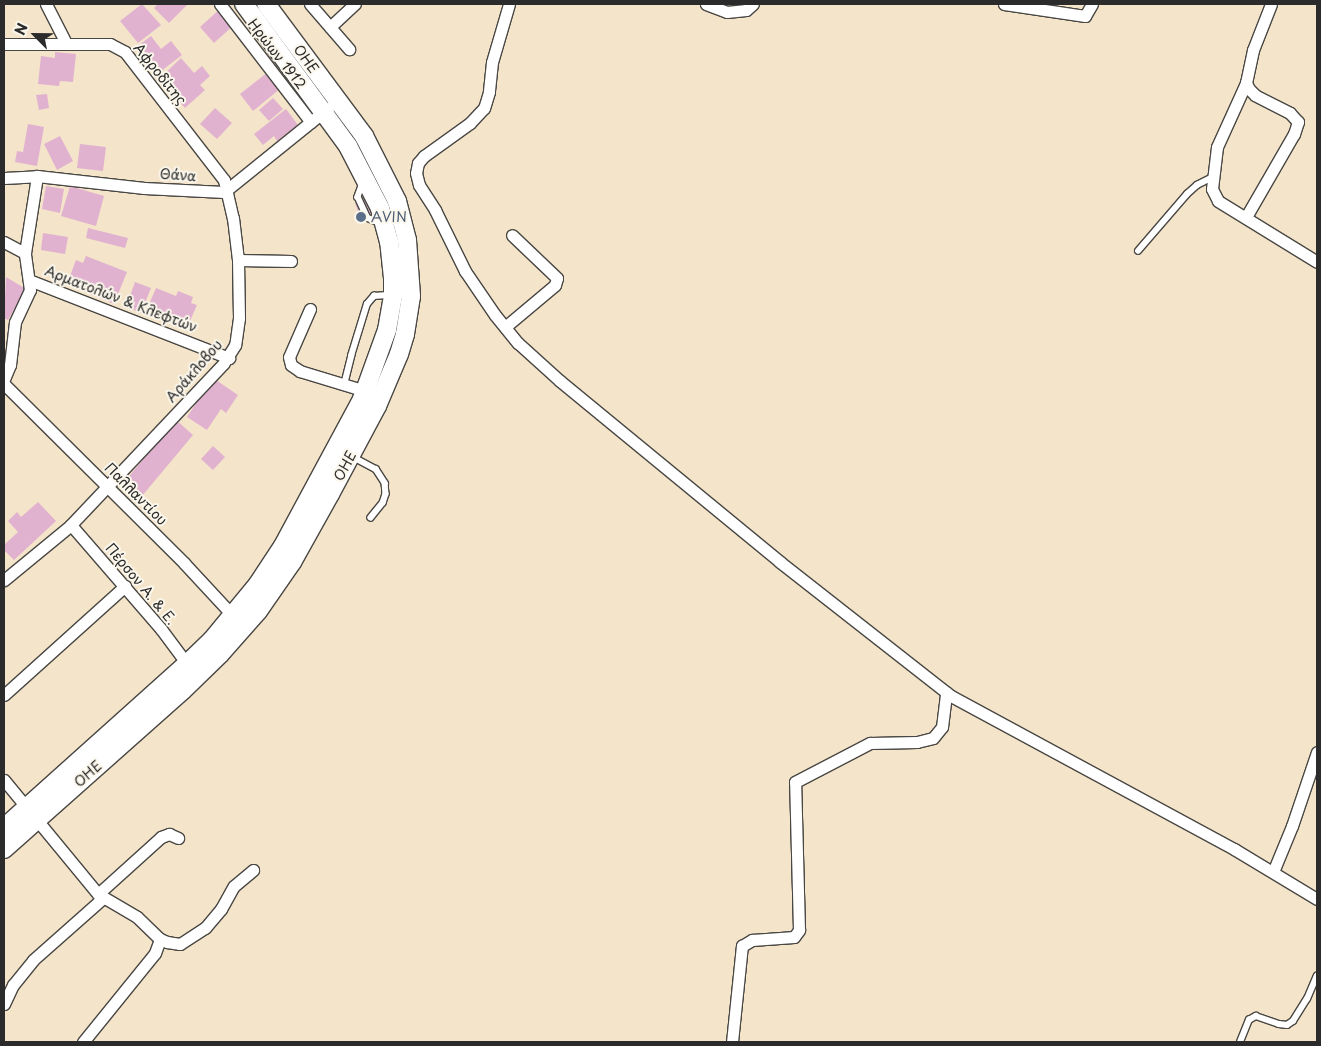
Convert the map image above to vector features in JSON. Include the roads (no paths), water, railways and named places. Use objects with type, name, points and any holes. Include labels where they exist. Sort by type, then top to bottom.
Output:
[{"type":"main road","name":"ΟΗΕ","points":[[4,849],[31,815],[187,664],[238,621],[282,546],[366,391],[387,330],[393,295],[391,260],[380,208],[348,146],[317,117],[244,4]]},
{"type":"main road","name":"ΟΗΕ","points":[[4,828],[31,815],[183,690],[238,621],[292,562],[381,398],[398,354],[408,316],[411,278],[407,240],[397,201],[364,136],[266,4]]},
{"type":"street","points":[[46,4],[66,42]]},
{"type":"street","name":"Ηρώων 1912","points":[[220,4],[317,117]]},
{"type":"street","points":[[310,4],[349,49]]},
{"type":"street","points":[[330,27],[355,4]]},
{"type":"street","points":[[509,4],[492,62],[489,92],[484,108],[470,123],[424,156],[418,163],[416,173],[419,186],[435,210],[453,251],[474,285],[505,327],[525,350],[780,562],[946,692],[1273,872],[1317,899]]},
{"type":"street","points":[[706,4],[727,12],[746,10],[753,4]]},
{"type":"street","points":[[1004,4],[1085,16],[1092,4]]},
{"type":"street","points":[[1271,4],[1253,50],[1246,83],[1216,147],[1212,189],[1218,201],[1317,262]]},
{"type":"street","name":"Αφροδίτης","points":[[4,44],[66,42],[110,44],[125,52],[216,168],[228,189]]},
{"type":"street","points":[[1246,83],[1255,95],[1290,113],[1298,122],[1294,134],[1246,217]]},
{"type":"street","points":[[228,189],[337,101]]},
{"type":"street","points":[[4,379],[10,365],[15,322],[30,290],[25,253],[37,176]]},
{"type":"street","name":"Θάνα","points":[[4,178],[37,176],[220,193],[228,189]]},
{"type":"street","name":"Αράκλοβου","points":[[4,580],[71,524],[229,358],[238,332],[238,260],[228,189]]},
{"type":"street","points":[[505,327],[554,285],[557,278],[512,235]]},
{"type":"street","points":[[4,242],[25,253]]},
{"type":"street","points":[[238,260],[291,261]]},
{"type":"street","name":"Αρματολών & Κλεφτών","points":[[29,280],[229,358]]},
{"type":"street","points":[[310,309],[289,357],[291,365],[300,371],[366,391]]},
{"type":"street","name":"Παλλαντίου","points":[[4,384],[184,562],[238,621]]},
{"type":"street","name":"Πέρσον Α. & Ε.","points":[[71,524],[125,586],[187,664]]},
{"type":"street","points":[[4,695],[125,586]]},
{"type":"street","points":[[732,1042],[742,946],[752,940],[794,937],[799,930],[794,782],[870,743],[917,742],[933,738],[942,727],[946,692]]},
{"type":"street","points":[[1273,872],[1292,826],[1317,752]]},
{"type":"street","points":[[4,780],[31,815],[100,896],[137,917],[160,939],[180,944],[205,928],[221,909],[234,886],[253,870]]},
{"type":"street","points":[[4,1004],[13,985],[33,960],[161,837],[169,834],[178,838]]},
{"type":"street","points":[[85,1042],[155,953],[160,939]]},
{"type":"lane","points":[[1138,251],[1187,194],[1197,185],[1213,177]]},
{"type":"lane","points":[[344,385],[351,356],[368,304],[374,296],[393,295]]},
{"type":"lane","points":[[351,455],[376,469],[385,483],[386,494],[383,503],[371,518]]},
{"type":"lane","points":[[1240,1042],[1248,1020],[1256,1016],[1279,1024],[1287,1024],[1293,1021],[1307,999],[1317,976]]},
{"type":"place","name":"AVIN","points":[[361,217]]}]
